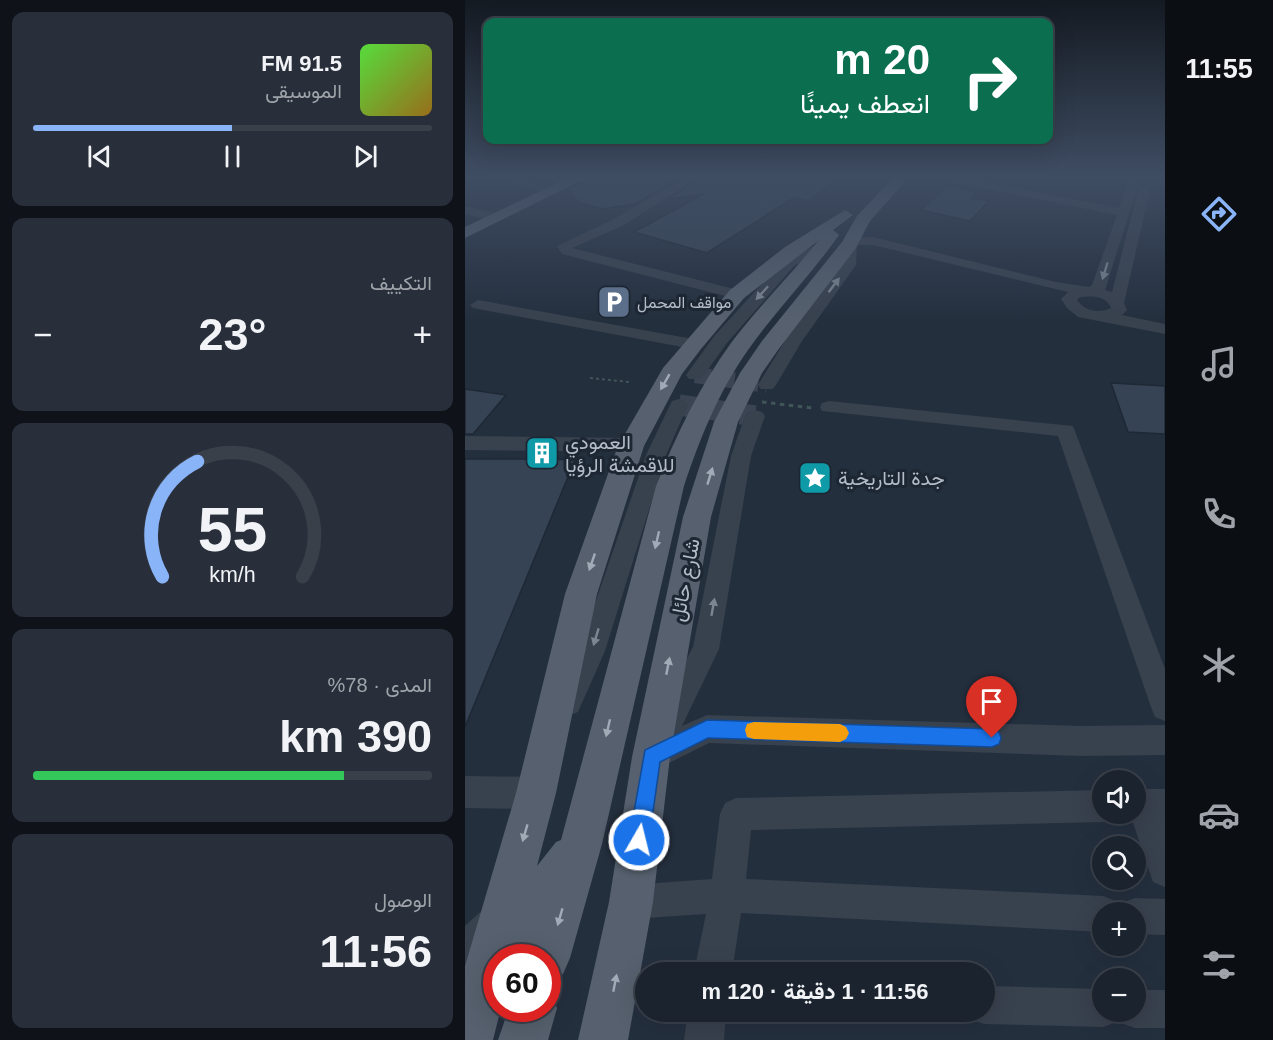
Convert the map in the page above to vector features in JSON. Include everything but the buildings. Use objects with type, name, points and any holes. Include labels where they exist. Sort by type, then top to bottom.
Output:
[{"type":"main road","points":[[465,233],[481,225]]},
{"type":"main road","name":"شارع حائل","points":[[603,1040],[631,902],[651,757],[697,517],[726,422],[751,373],[850,225]]},
{"type":"main road","name":"شارع حائل","points":[[551,944],[581,844],[667,496],[688,436],[704,401],[739,346],[842,236],[856,225]]},
{"type":"main road","points":[[500,919],[536,793],[581,594],[633,445],[671,373],[737,294],[791,251],[842,236]]},
{"type":"main road","points":[[468,1040],[475,960],[581,844]]},
{"type":"main road","points":[[523,1040],[529,1022]]},
{"type":"street","points":[[613,225],[564,246],[567,251],[737,294]]},
{"type":"street","points":[[1070,303],[1072,296],[1099,288],[1119,225]]},
{"type":"street","points":[[1103,316],[1116,313],[1137,225]]},
{"type":"street","points":[[842,236],[867,250],[1057,295],[1087,314],[1165,329]]},
{"type":"street","points":[[767,385],[794,340],[849,265],[842,236]]},
{"type":"street","points":[[695,375],[721,339],[789,263],[842,236],[1056,286],[1107,295],[1118,304],[1140,314],[1165,320]]},
{"type":"street","points":[[478,305],[693,344]]},
{"type":"street","points":[[546,751],[592,651],[656,455],[679,405]]},
{"type":"street","points":[[651,757],[706,649],[741,456],[758,408]]},
{"type":"street","points":[[824,408],[1066,430],[1165,707]]},
{"type":"street","points":[[465,443],[633,445]]},
{"type":"street","points":[[651,757],[707,729],[1081,741],[1165,740]]},
{"type":"street","points":[[465,792],[536,793]]},
{"type":"street","points":[[1148,805],[1165,870]]},
{"type":"street","points":[[715,962],[727,895],[735,814],[1092,806]]},
{"type":"street","points":[[631,902],[727,895],[1092,913]]},
{"type":"street","points":[[1146,916],[1165,917]]},
{"type":"street","points":[[475,960],[500,919]]},
{"type":"street","points":[[995,1005],[1092,1008]]},
{"type":"street","points":[[1146,1009],[1165,1009]]},
{"type":"street","points":[[704,1040],[706,1022]]},
{"type":"path","points":[[590,378],[629,382]]},
{"type":"path","points":[[758,408],[824,408]]},
{"type":"tunnel","points":[[695,375],[767,385]]},
{"type":"tunnel","points":[[679,405],[755,416]]},
{"type":"slow traffic","points":[[754,730],[840,733]]},
{"type":"place","name":"مواقف المحمل","points":[[614,302]]},
{"type":"place","name":"العمودي للاقمشة الرؤيا","points":[[542,453]]},
{"type":"place","name":"جدة التاريخية","points":[[815,478]]},
{"type":"route","points":[[639,840],[651,757],[707,729],[992,738]]}]
